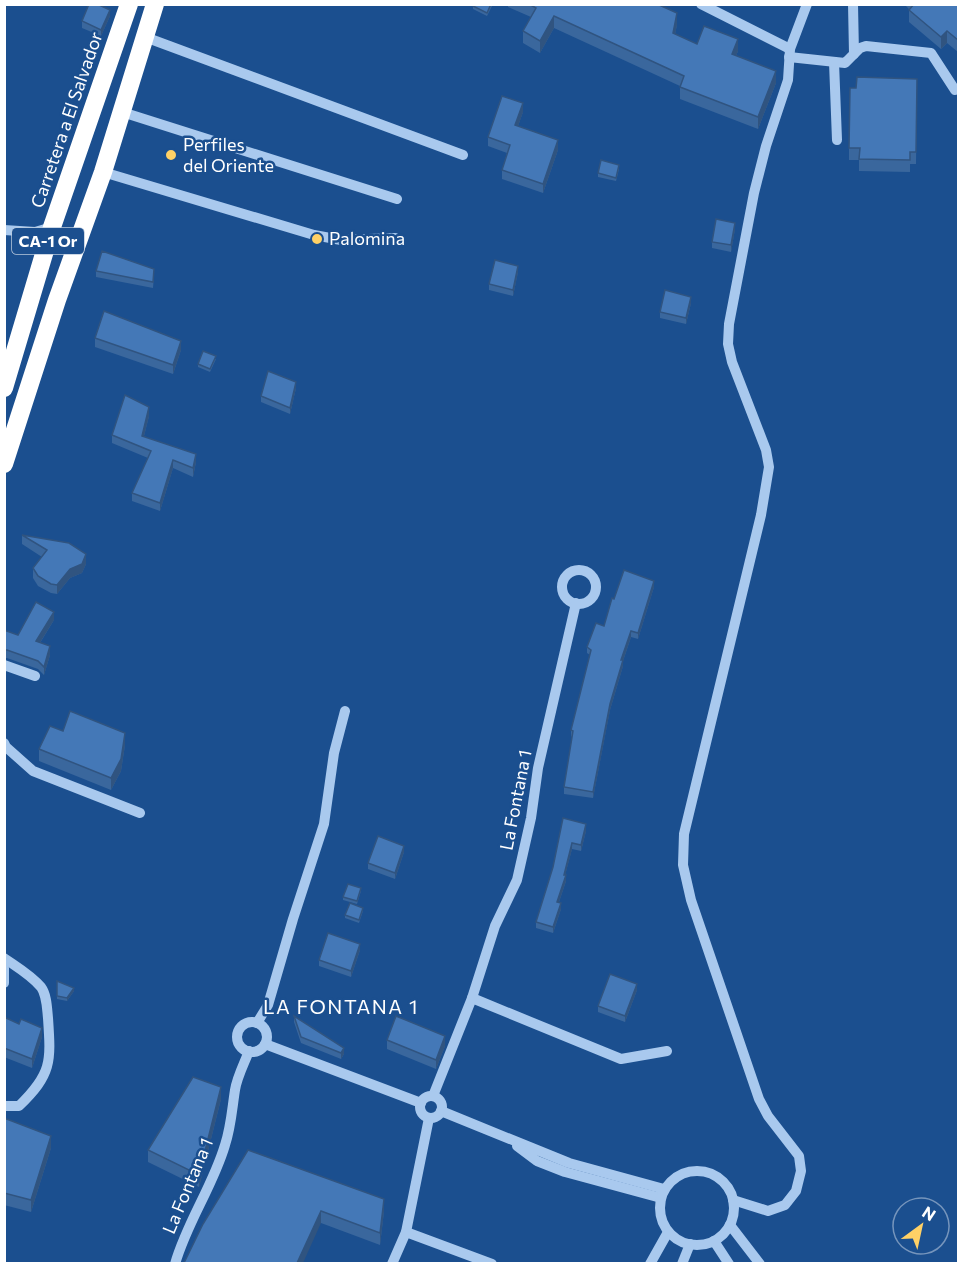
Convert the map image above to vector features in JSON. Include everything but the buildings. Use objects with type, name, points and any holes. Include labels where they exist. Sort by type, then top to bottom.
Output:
[{"type":"highway","name":"Carretera a El Salvador","points":[[4,388],[52,227],[129,4]]},
{"type":"highway","name":"CA-1 Or","points":[[4,464],[57,300],[103,172],[155,4]]},
{"type":"highway","points":[[89,212],[74,209],[72,204],[95,124],[97,96]]},
{"type":"street","points":[[701,4],[789,53],[845,63],[866,46],[931,53],[955,90]]},
{"type":"street","points":[[733,1200],[768,1211],[785,1204],[796,1191],[801,1171],[799,1156],[768,1116],[756,1088],[691,900],[683,865],[684,834],[761,515],[769,467],[766,450],[732,362],[728,344],[736,282],[747,227],[766,146],[788,80],[789,53],[807,4]]},
{"type":"street","points":[[854,4],[854,54]]},
{"type":"street","points":[[145,37],[463,155]]},
{"type":"street","points":[[834,62],[837,140]]},
{"type":"street","points":[[122,112],[397,200]]},
{"type":"street","points":[[103,172],[314,235],[341,240],[395,238]]},
{"type":"street","points":[[4,230],[35,232],[52,227]]},
{"type":"street","name":"La Fontana 1","points":[[433,1096],[472,998],[495,926],[517,880],[525,850],[538,768],[576,603]]},
{"type":"street","points":[[4,665],[35,676]]},
{"type":"street","points":[[257,1023],[268,1005],[292,919],[324,824],[334,753],[345,711]]},
{"type":"street","points":[[4,743],[33,771],[140,813]]},
{"type":"street","points":[[4,958],[22,970],[43,989],[47,1006],[50,1055],[46,1071],[34,1091],[19,1106],[4,1106]]},
{"type":"street","points":[[4,968],[4,983]]},
{"type":"street","points":[[472,998],[621,1059],[667,1051]]},
{"type":"street","points":[[247,1022],[257,1023],[265,1029],[267,1039],[265,1044],[258,1050],[249,1051],[240,1047],[237,1033],[239,1028],[247,1022]]},
{"type":"street","points":[[265,1044],[421,1103]]},
{"type":"street","name":"La Fontana 1","points":[[175,1263],[225,1145],[235,1089],[249,1051]]},
{"type":"street","points":[[433,1096],[441,1102],[441,1111],[435,1118],[429,1118],[421,1112],[421,1103],[433,1096]]},
{"type":"street","points":[[441,1111],[569,1163],[662,1193]]},
{"type":"street","points":[[392,1263],[406,1232],[429,1118]]},
{"type":"street","points":[[691,1170],[713,1174],[723,1180],[733,1200],[733,1218],[730,1225],[724,1234],[706,1244],[690,1244],[678,1240],[668,1232],[660,1212],[662,1193],[671,1180],[691,1170]]},
{"type":"street","points":[[730,1225],[760,1263]]},
{"type":"street","points":[[406,1232],[492,1263]]},
{"type":"street","points":[[650,1263],[668,1232]]},
{"type":"street","points":[[714,1241],[729,1263]]},
{"type":"street","points":[[682,1263],[690,1244]]},
{"type":"place","name":"Perfiles del Oriente","points":[[171,155]]},
{"type":"place","name":"Palomina","points":[[317,239]]},
{"type":"district","name":"LA FONTANA 1","points":[[341,1007]]}]
